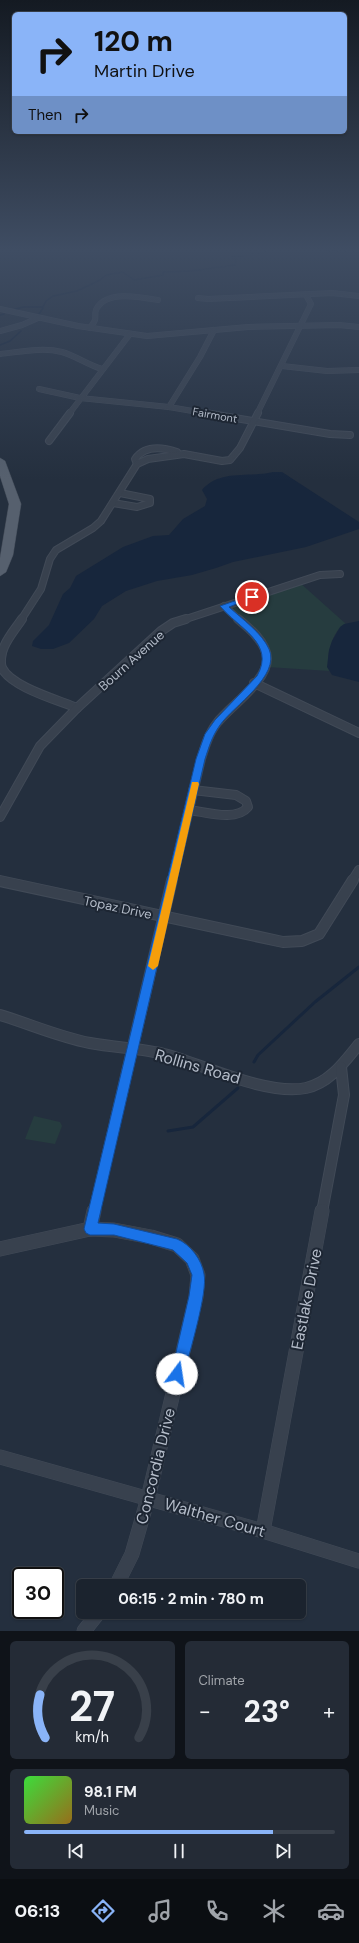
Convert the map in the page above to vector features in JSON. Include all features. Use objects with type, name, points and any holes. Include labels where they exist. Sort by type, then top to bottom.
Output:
[{"type":"main road","points":[[0,461],[15,504],[7,555],[0,572]]},
{"type":"street","points":[[0,331],[14,327]]},
{"type":"street","points":[[85,327],[154,336],[214,330],[297,327]]},
{"type":"street","points":[[137,464],[135,459],[137,455],[148,449],[163,448],[184,454],[227,461],[233,458],[244,441],[300,327]]},
{"type":"street","points":[[169,407],[200,357],[214,330]]},
{"type":"street","points":[[49,441],[80,398],[130,334]]},
{"type":"street","points":[[0,354],[52,351],[70,355],[89,366],[102,369]]},
{"type":"street","points":[[282,366],[327,372],[359,370]]},
{"type":"street","name":"Fairmont","points":[[39,390],[80,398],[116,403],[169,407],[330,434],[350,435]]},
{"type":"street","points":[[77,708],[9,677],[2,668],[1,658],[4,647],[41,589],[50,559],[56,550],[93,528],[101,521],[137,464],[148,459],[167,455],[184,454]]},
{"type":"street","points":[[113,503],[146,506],[150,503],[150,499],[145,497],[120,493]]},
{"type":"street","name":"Bourn Avenue","points":[[0,817],[40,746],[77,708],[161,631],[174,623],[320,575],[340,574]]},
{"type":"street","points":[[90,1229],[165,917],[201,759],[209,734],[266,668],[268,658],[265,649],[259,640],[224,606]]},
{"type":"street","points":[[254,683],[359,733]]},
{"type":"street","points":[[189,810],[232,815],[244,812],[248,807],[242,798],[236,795],[193,790]]},
{"type":"street","name":"Topaz Drive","points":[[0,880],[283,942],[308,940],[319,934],[359,870]]},
{"type":"street","name":"Rollins Road","points":[[0,1015],[90,1043],[166,1054],[269,1086],[288,1089],[306,1088],[323,1082],[341,1068],[359,1044]]},
{"type":"street","name":"Eastlake Drive","points":[[262,1531],[344,1096],[341,1068]]},
{"type":"street","name":"Concordia Drive","points":[[0,1249],[90,1229],[114,1230],[177,1245],[192,1259],[198,1275],[196,1296],[148,1498],[132,1554],[120,1579]]},
{"type":"street","name":"Walther Court","points":[[0,1457],[148,1498],[359,1560]]},
{"type":"street","points":[[84,1631],[93,1619]]},
{"type":"green space","points":[[299,582],[346,624],[337,631],[331,644],[328,659],[330,671],[267,667],[266,649],[225,606]]},
{"type":"green space","points":[[34,1116],[60,1122],[62,1126],[55,1144],[25,1139]]},
{"type":"water","points":[[282,472],[359,522],[359,529],[306,547],[233,562],[192,575],[157,581],[126,591],[102,606],[94,619],[69,643],[53,649],[41,649],[32,646],[33,641],[49,625],[63,594],[70,588],[76,576],[123,547],[153,536],[169,535],[183,519],[205,506],[207,499],[202,490],[209,483],[217,479],[235,475],[264,474]]},
{"type":"water","points":[[359,621],[359,682],[332,675],[327,667],[329,650],[340,627],[344,624]]},
{"type":"waterway","points":[[0,345],[10,341],[21,331]]},
{"type":"waterway","points":[[254,1062],[258,1055],[315,1002],[359,967]]},
{"type":"waterway","points":[[168,1131],[193,1127],[238,1088]]},
{"type":"slow traffic","points":[[153,966],[195,784]]},
{"type":"route","points":[[177,1374],[196,1296],[198,1275],[192,1259],[177,1245],[150,1237],[114,1230],[90,1229],[165,917],[201,759],[209,734],[218,722],[260,677],[266,668],[268,658],[265,649],[259,640],[224,606],[252,597]]}]
